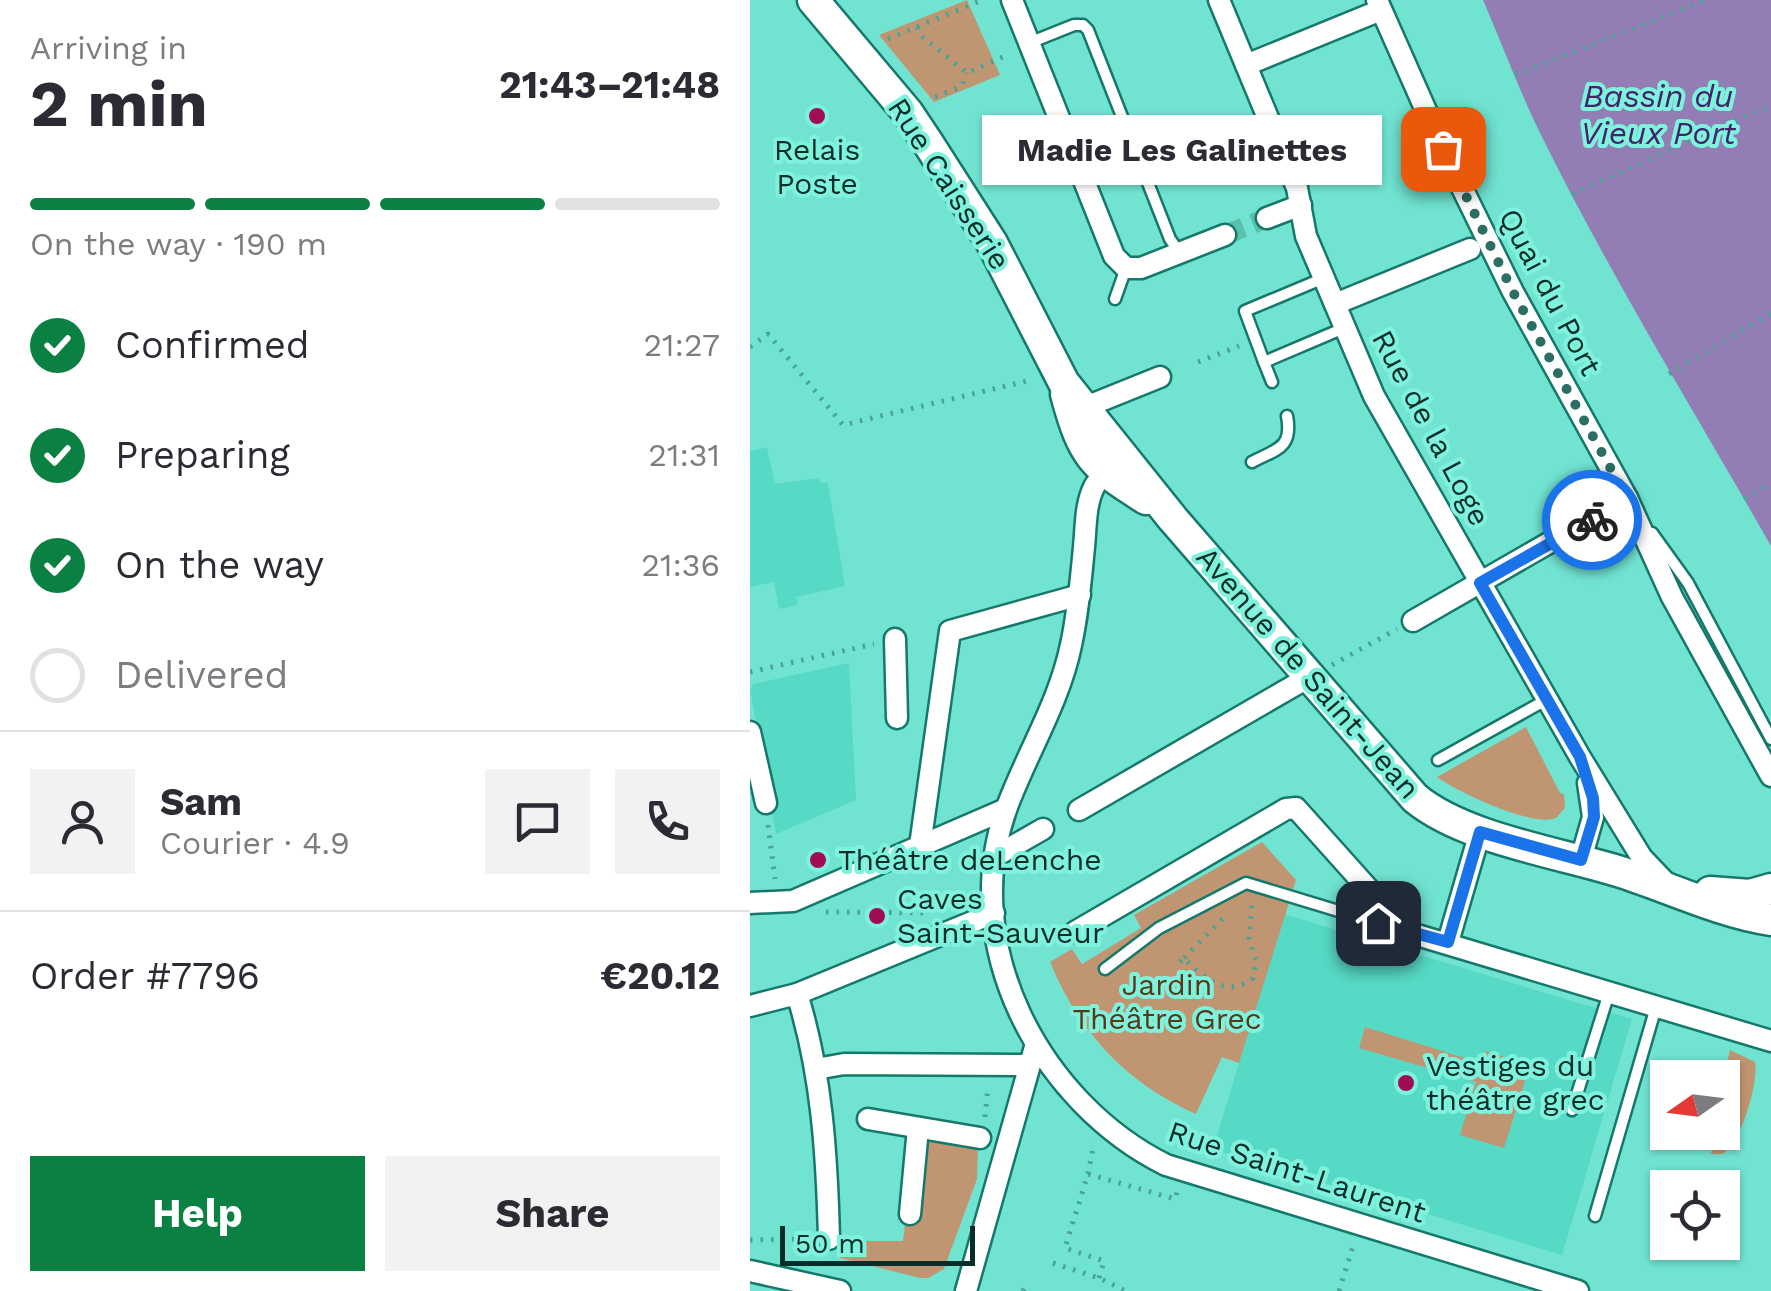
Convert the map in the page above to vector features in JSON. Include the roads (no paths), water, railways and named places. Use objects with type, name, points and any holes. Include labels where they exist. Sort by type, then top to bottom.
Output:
[{"type":"street","name":"Rue Caisserie","points":[[813,0],[898,100],[928,144],[992,243],[1061,378],[1083,408],[1113,464]]},
{"type":"street","points":[[1012,0],[1114,256],[1126,268],[1141,268],[1226,235]]},
{"type":"street","name":"Rue de la Loge","points":[[1220,0],[1302,205],[1306,236],[1374,396],[1580,757],[1642,858],[1675,890]]},
{"type":"street","points":[[1246,65],[1379,5]]},
{"type":"street","name":"Quai du Port","points":[[1379,5],[1513,292],[1627,498],[1672,597],[1771,776]]},
{"type":"street","points":[[1267,218],[1302,205]]},
{"type":"street","points":[[1335,304],[1470,250]]},
{"type":"street","points":[[1083,408],[1160,377]]},
{"type":"street","name":"Rue Caisserie","points":[[1061,378],[1081,443],[1113,464]]},
{"type":"street","points":[[750,903],[793,901],[1006,808],[1059,689],[1080,595],[1089,501],[1094,486],[1113,464]]},
{"type":"street","name":"Avenue de Saint-Jean","points":[[1113,464],[1173,519],[1415,798],[1446,818],[1480,832],[1581,860],[1719,908],[1771,920]]},
{"type":"street","points":[[1413,621],[1627,498]]},
{"type":"street","points":[[920,846],[950,631],[1080,595]]},
{"type":"street","points":[[895,639],[896,718]]},
{"type":"street","points":[[1079,810],[1309,677]]},
{"type":"street","points":[[750,732],[766,803]]},
{"type":"street","name":"Rue de la Loge","points":[[1580,757],[1593,798],[1594,817],[1581,860]]},
{"type":"street","name":"Rue Saint-Laurent","points":[[1006,808],[990,865],[994,913],[1010,989],[1031,1056],[1101,1122],[1136,1149],[1182,1172],[1578,1291]]},
{"type":"street","points":[[1075,932],[1286,809],[1296,808],[1407,932],[1771,1041]]},
{"type":"street","points":[[990,865],[1044,829]]},
{"type":"street","points":[[1448,942],[1480,832]]},
{"type":"street","name":"Avenue de Saint-Jean","points":[[1675,890],[1734,895],[1771,889]]},
{"type":"street","points":[[750,1006],[798,994],[994,913]]},
{"type":"street","points":[[798,994],[816,1069],[827,1150],[829,1239]]},
{"type":"street","points":[[816,1069],[844,1064],[989,1065],[1031,1056],[966,1291]]},
{"type":"street","points":[[868,1119],[980,1138]]},
{"type":"street","points":[[910,1214],[918,1128]]},
{"type":"street","points":[[750,1272],[840,1291]]},
{"type":"lane","points":[[1030,44],[1074,24],[1088,30],[1170,239],[1180,253]]},
{"type":"lane","points":[[1114,299],[1126,268]]},
{"type":"lane","points":[[1272,382],[1245,310],[1324,278]]},
{"type":"lane","points":[[1264,362],[1344,328]]},
{"type":"lane","points":[[1252,462],[1286,443],[1290,433],[1287,416]]},
{"type":"lane","name":"Quai du Port","points":[[1627,498],[1688,584],[1771,739]]},
{"type":"lane","points":[[1438,760],[1546,700]]},
{"type":"lane","points":[[1105,969],[1159,928],[1246,884],[1407,932]]},
{"type":"lane","points":[[1572,1110],[1609,992]]},
{"type":"lane","points":[[1595,1216],[1656,1006]]},
{"type":"water","name":"Bassin du Vieux Port","points":[[1483,0],[1771,0],[1771,546],[1567,186],[1532,117]]},
{"type":"tunnel","points":[[1225,235],[1267,218]]},
{"type":"place","name":"Relais Poste","points":[[817,116]]},
{"type":"place","name":"Madie Les Galinettes","points":[[1443,149]]},
{"type":"place","name":"Théâtre deLenche","points":[[818,860]]},
{"type":"place","name":"Caves Saint-Sauveur","points":[[877,916]]},
{"type":"place","name":"Vestiges du théâtre grec","points":[[1406,1083]]},
{"type":"park label","name":"Jardin Théâtre Grec","points":[[1167,1002]]}]
